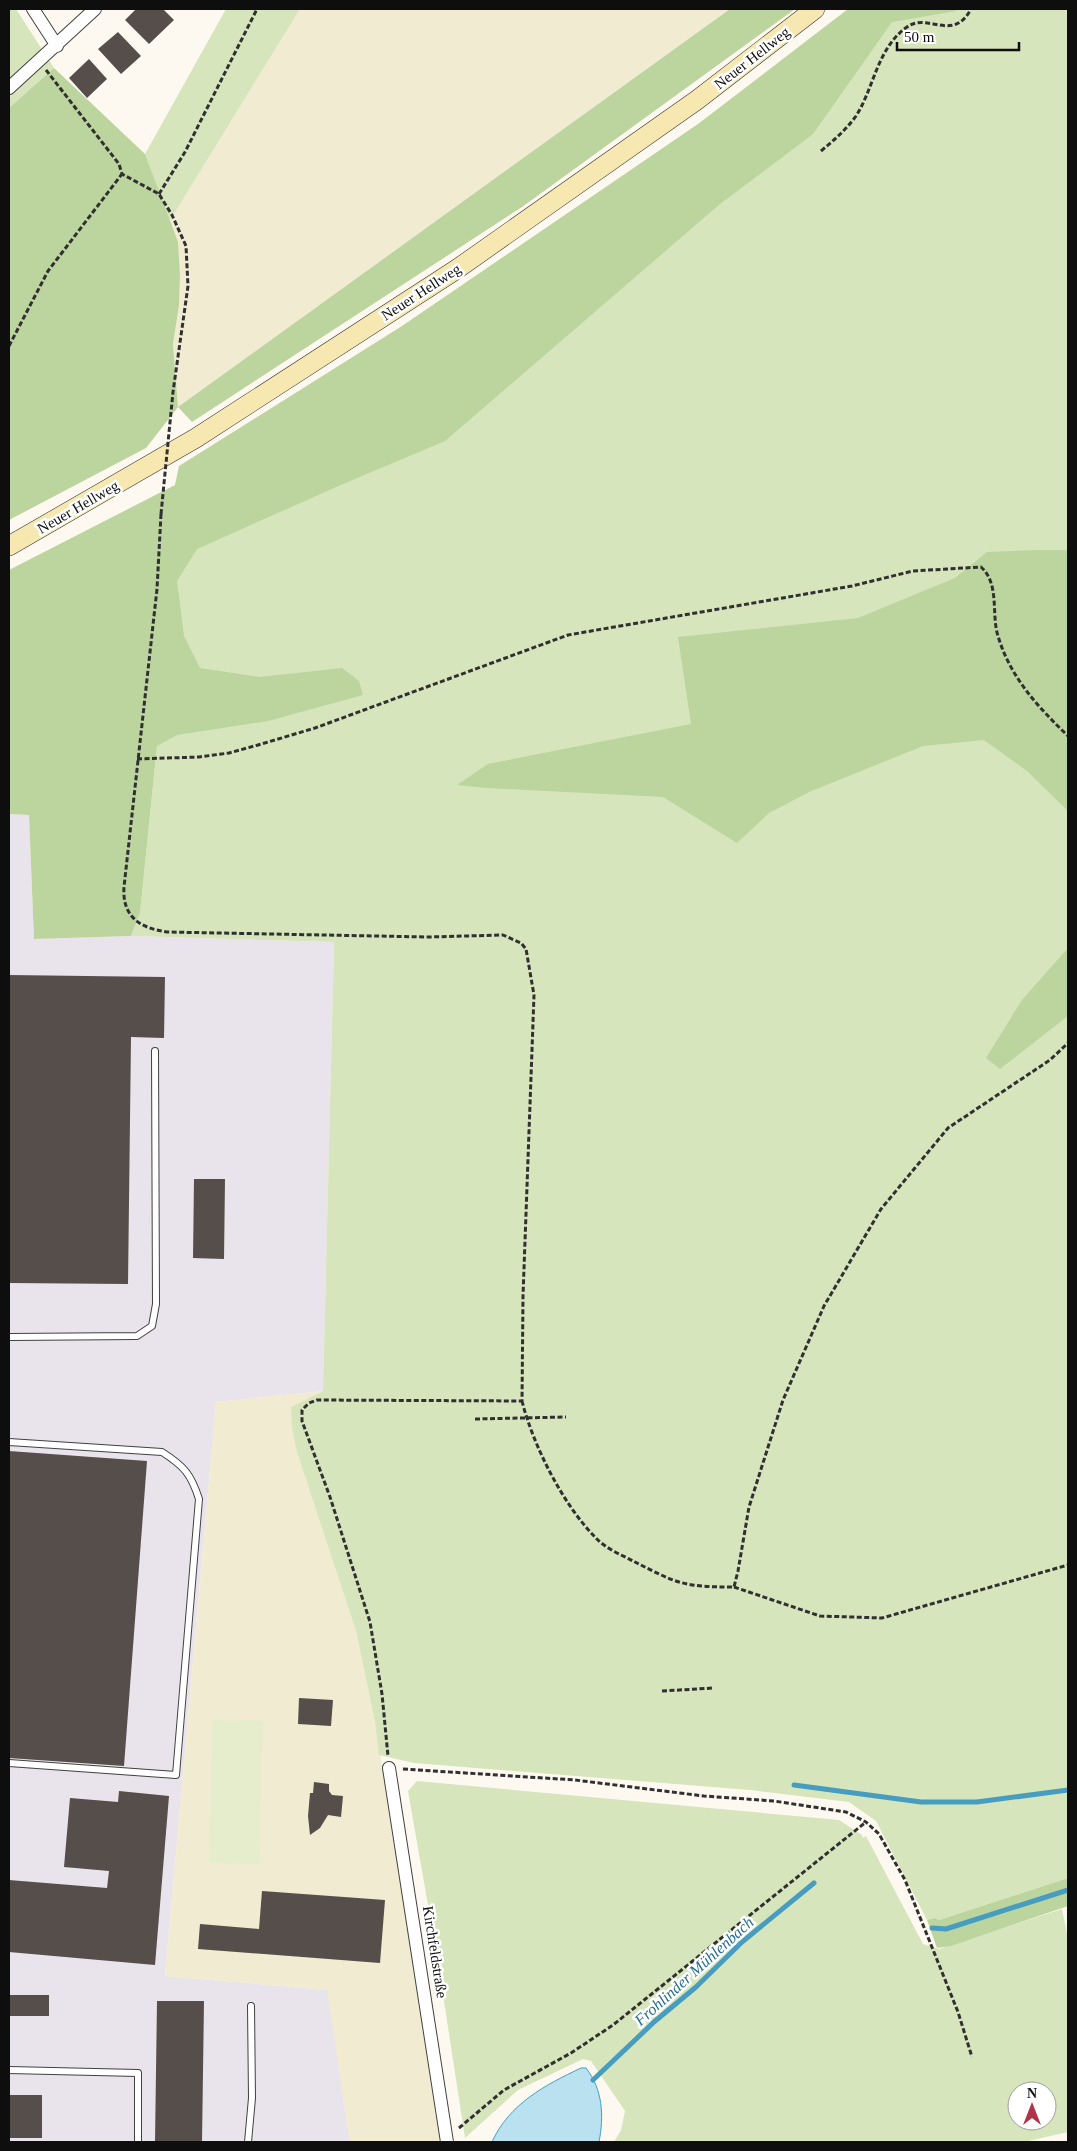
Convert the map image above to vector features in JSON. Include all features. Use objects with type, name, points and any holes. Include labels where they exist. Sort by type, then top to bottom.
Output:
[{"type":"main road","name":"Neuer Hellweg","points":[[9,546],[196,438],[457,269],[697,100],[815,9]]},
{"type":"street","points":[[33,9],[56,46]]},
{"type":"street","points":[[9,88],[95,9]]},
{"type":"street","name":"Kirchfeldstraße","points":[[389,1768],[447,2140]]},
{"type":"lane","points":[[9,1337],[137,1336],[152,1326],[156,1304],[155,1050]]},
{"type":"lane","points":[[9,1442],[162,1452],[181,1464],[193,1480],[199,1499],[176,1775],[9,1763]]},
{"type":"lane","points":[[248,2142],[252,2098],[251,2006]]},
{"type":"lane","points":[[9,2070],[138,2073],[138,2142]]},
{"type":"path","points":[[159,194],[185,152],[257,9]]},
{"type":"path","points":[[821,151],[843,133],[857,115],[877,67],[897,35],[909,26],[924,23],[943,26],[954,25],[963,20],[970,9]]},
{"type":"path","points":[[39,61],[119,164],[122,174],[159,194],[172,215],[186,246],[188,286],[173,392],[157,589],[123,899],[128,913],[138,923],[154,930],[167,932],[428,937],[503,935],[521,943],[526,950],[534,995],[534,1053],[522,1296],[522,1401],[526,1418],[552,1476],[580,1519],[597,1539],[619,1554],[674,1580],[706,1587],[734,1587],[820,1616],[882,1618],[1068,1565]]},
{"type":"path","points":[[9,346],[48,270],[122,174]]},
{"type":"path","points":[[137,759],[199,758],[258,746],[315,728],[568,635],[852,586],[914,571],[981,567],[991,581],[994,622],[1005,653],[1023,687],[1044,713],[1068,736]]},
{"type":"path","points":[[734,1587],[749,1507],[783,1400],[824,1306],[882,1209],[948,1128],[1050,1060],[1068,1043]]},
{"type":"path","points":[[522,1401],[317,1400],[309,1402],[302,1410],[302,1421],[330,1497],[370,1622],[382,1694],[389,1768],[575,1780],[704,1796],[774,1801],[846,1812],[866,1822],[879,1834],[905,1880],[958,2012],[972,2057]]},
{"type":"path","points":[[475,1419],[566,1417]]},
{"type":"path","points":[[662,1691],[714,1688]]},
{"type":"path","points":[[447,2140],[504,2090],[572,2053],[613,2025],[866,1822]]},
{"type":"shaded area","points":[[300,9],[730,9],[178,407],[173,344],[179,305],[180,276],[169,222]]},
{"type":"shaded area","points":[[9,814],[29,815],[34,939],[131,936],[334,942],[323,1391],[216,1402],[165,1976],[328,1990],[350,2142],[9,2142]]},
{"type":"shaded area","points":[[323,1391],[292,1407],[292,1428],[296,1449],[356,1631],[375,1722],[442,2142],[350,2142],[327,1990],[165,1976],[216,1402]]},
{"type":"green space","points":[[9,9],[16,9],[54,68],[9,108]]},
{"type":"green space","points":[[226,9],[300,9],[169,222],[145,154]]},
{"type":"green space","points":[[730,9],[795,9],[522,207],[192,422],[178,407]]},
{"type":"green space","points":[[848,9],[956,9],[956,11],[892,22],[813,134],[720,204],[445,441],[197,549],[177,581],[184,636],[200,668],[260,677],[342,668],[359,681],[363,695],[268,721],[177,735],[157,746],[140,913],[131,936],[34,939],[29,815],[9,814],[9,570],[175,485],[179,466],[402,326],[698,124]]},
{"type":"green space","points":[[864,9],[1068,9],[1068,1878],[939,1920],[935,1918],[927,1920],[876,1821],[849,1802],[750,1790],[414,1763],[379,1755],[375,1722],[356,1631],[296,1449],[292,1428],[291,1407],[323,1391],[334,942],[131,936],[140,913],[184,481]]},
{"type":"green space","points":[[54,68],[145,154],[178,242],[179,305],[173,344],[178,407],[146,448],[9,520],[9,108]]},
{"type":"green space","points":[[1068,550],[1068,811],[1027,771],[984,740],[923,746],[809,792],[769,813],[737,843],[663,797],[457,785],[488,764],[691,724],[678,637],[858,618],[955,578],[987,552]]},
{"type":"green space","points":[[1068,948],[1068,1016],[1000,1069],[986,1058],[1022,1000]]},
{"type":"green space","points":[[212,1720],[263,1721],[259,1864],[209,1863]]},
{"type":"green space","points":[[417,1781],[839,1820],[862,1835],[863,1838],[866,1836],[923,1944],[939,1949],[1062,1909],[1068,1938],[1068,2132],[1024,2142],[614,2142],[621,2130],[625,2111],[591,2061],[583,2059],[518,2090],[465,2138],[438,1962],[408,1791]]},
{"type":"green space","points":[[1068,1878],[1068,1906],[951,1946],[937,1948],[927,1920],[935,1918],[939,1920]]},
{"type":"water","points":[[581,2068],[586,2068],[592,2076],[599,2094],[602,2113],[599,2142],[492,2142],[499,2129],[518,2106],[554,2081]]},
{"type":"building","points":[[136,9],[163,9],[174,20],[149,44],[125,20]]},
{"type":"building","points":[[118,32],[141,56],[121,74],[98,49]]},
{"type":"building","points":[[89,59],[107,79],[87,98],[69,78]]},
{"type":"building","points":[[9,975],[165,977],[164,1038],[131,1037],[128,1284],[9,1283]]},
{"type":"building","points":[[194,1179],[225,1179],[224,1259],[193,1258]]},
{"type":"building","points":[[9,1451],[147,1461],[124,1766],[9,1758]]},
{"type":"building","points":[[299,1698],[333,1700],[331,1726],[298,1724]]},
{"type":"building","points":[[314,1782],[329,1784],[329,1791],[332,1795],[343,1796],[341,1817],[328,1815],[320,1828],[310,1835],[308,1816],[310,1793],[313,1793]]},
{"type":"building","points":[[119,1791],[169,1796],[155,1965],[9,1952],[9,1880],[107,1888],[109,1871],[64,1867],[70,1798],[118,1802]]},
{"type":"building","points":[[262,1891],[385,1900],[380,1963],[198,1949],[200,1924],[259,1929]]},
{"type":"building","points":[[9,1995],[49,1995],[49,2016],[9,2016]]},
{"type":"building","points":[[157,2001],[204,2001],[202,2142],[155,2142]]},
{"type":"building","points":[[9,2095],[42,2095],[42,2138],[9,2138]]},
{"type":"waterway","points":[[794,1785],[921,1802],[977,1802],[1068,1790]]},
{"type":"waterway","name":"Frohlinder Mühlenbach","points":[[593,2080],[654,2022],[696,1987],[742,1942],[814,1883]]},
{"type":"waterway","name":"Frohlinder Mühlenbach","points":[[932,1928],[946,1929],[1068,1890]]}]
